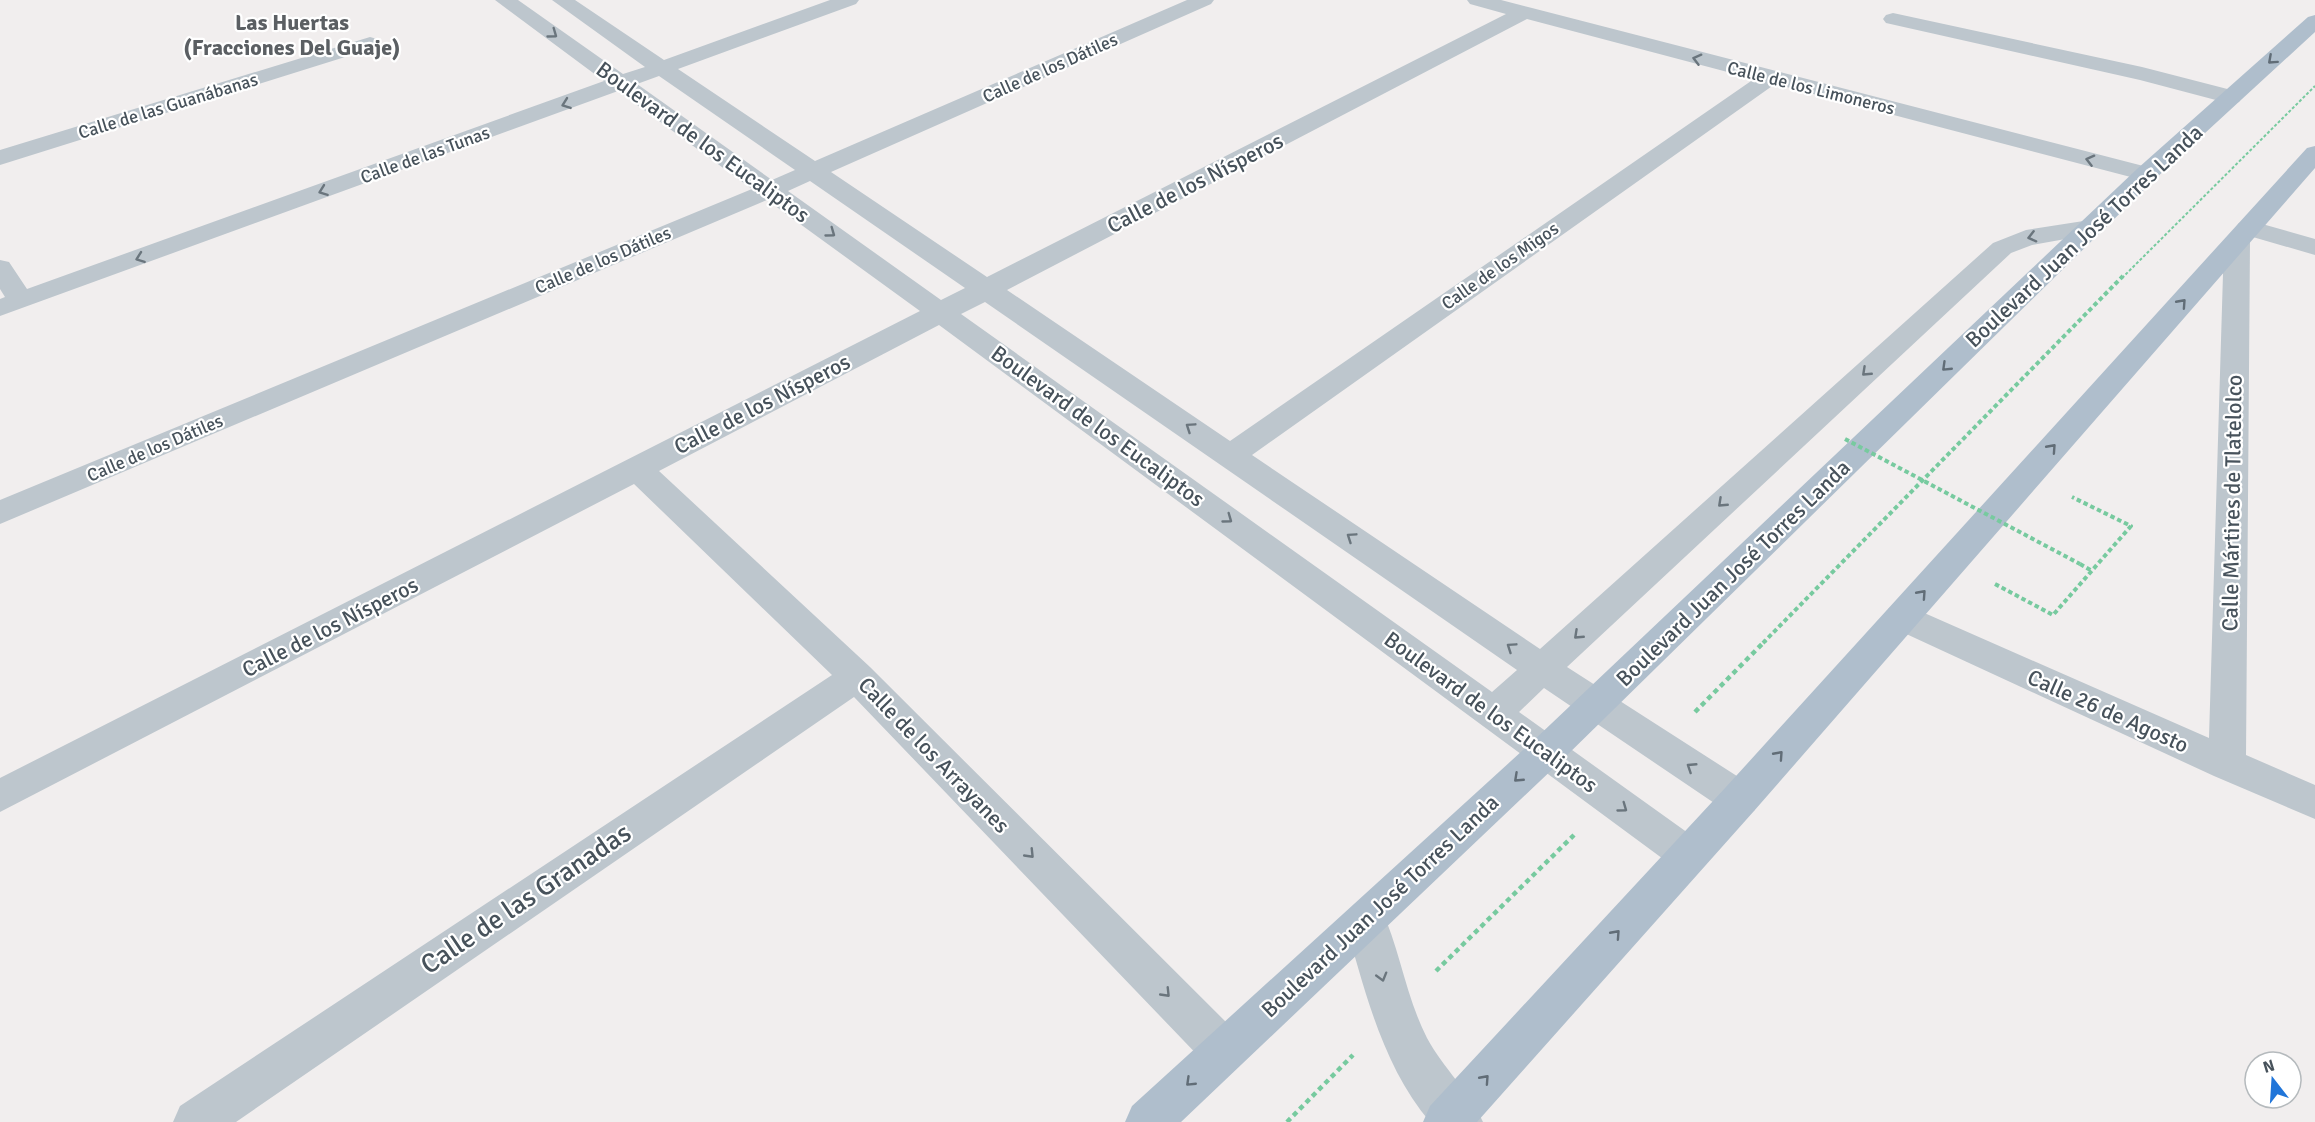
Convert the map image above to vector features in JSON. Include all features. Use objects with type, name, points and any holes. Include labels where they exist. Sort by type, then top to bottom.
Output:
[{"type":"main road","name":"Boulevard Juan José Torres Landa","points":[[1148,1122],[1546,752],[2146,174],[2315,21]]},
{"type":"main road","points":[[1453,1120],[2315,153]]},
{"type":"street","name":"Boulevard de los Eucaliptos","points":[[505,0],[942,313],[1688,855]]},
{"type":"street","name":"Boulevard de los Eucaliptos","points":[[562,0],[1542,669],[1740,799]]},
{"type":"street","name":"Calle de las Tunas","points":[[10,305],[849,0]]},
{"type":"street","name":"Calle de los Dátiles","points":[[0,513],[770,190],[1204,0]]},
{"type":"street","name":"Calle de los Limoneros","points":[[1477,0],[1769,78],[2146,174]]},
{"type":"street","name":"Calle de los Nísperos","points":[[0,796],[1525,12]]},
{"type":"street","points":[[1893,19],[2142,74],[2231,97]]},
{"type":"street","name":"Calle de las Guanábanas","points":[[0,158],[369,43]]},
{"type":"street","name":"Calle de los Migos","points":[[1231,455],[1769,78]]},
{"type":"street","points":[[1492,714],[2002,248],[2026,238],[2090,228]]},
{"type":"street","points":[[2242,235],[2315,247]]},
{"type":"street","name":"Calle Mártires de Tlatelolco","points":[[2227,765],[2242,235]]},
{"type":"street","points":[[0,268],[10,305]]},
{"type":"street","name":"Calle de los Arrayanes","points":[[637,469],[857,677],[1223,1050]]},
{"type":"street","name":"Calle 26 de Agosto","points":[[1901,617],[2315,803]]},
{"type":"street","name":"Calle de las Granadas","points":[[196,1122],[857,677]]},
{"type":"street","points":[[1366,921],[1392,1014],[1415,1060],[1453,1120]]},
{"type":"path","points":[[1660,747],[2207,190],[2315,86]]},
{"type":"path","points":[[1845,439],[2092,571]]},
{"type":"path","points":[[1951,561],[2053,615],[2131,526],[2028,475]]},
{"type":"path","points":[[1287,1122],[1392,1014],[1611,799]]},
{"type":"district","name":"Las Huertas (Fracciones Del Guaje)","points":[[292,34]]}]
